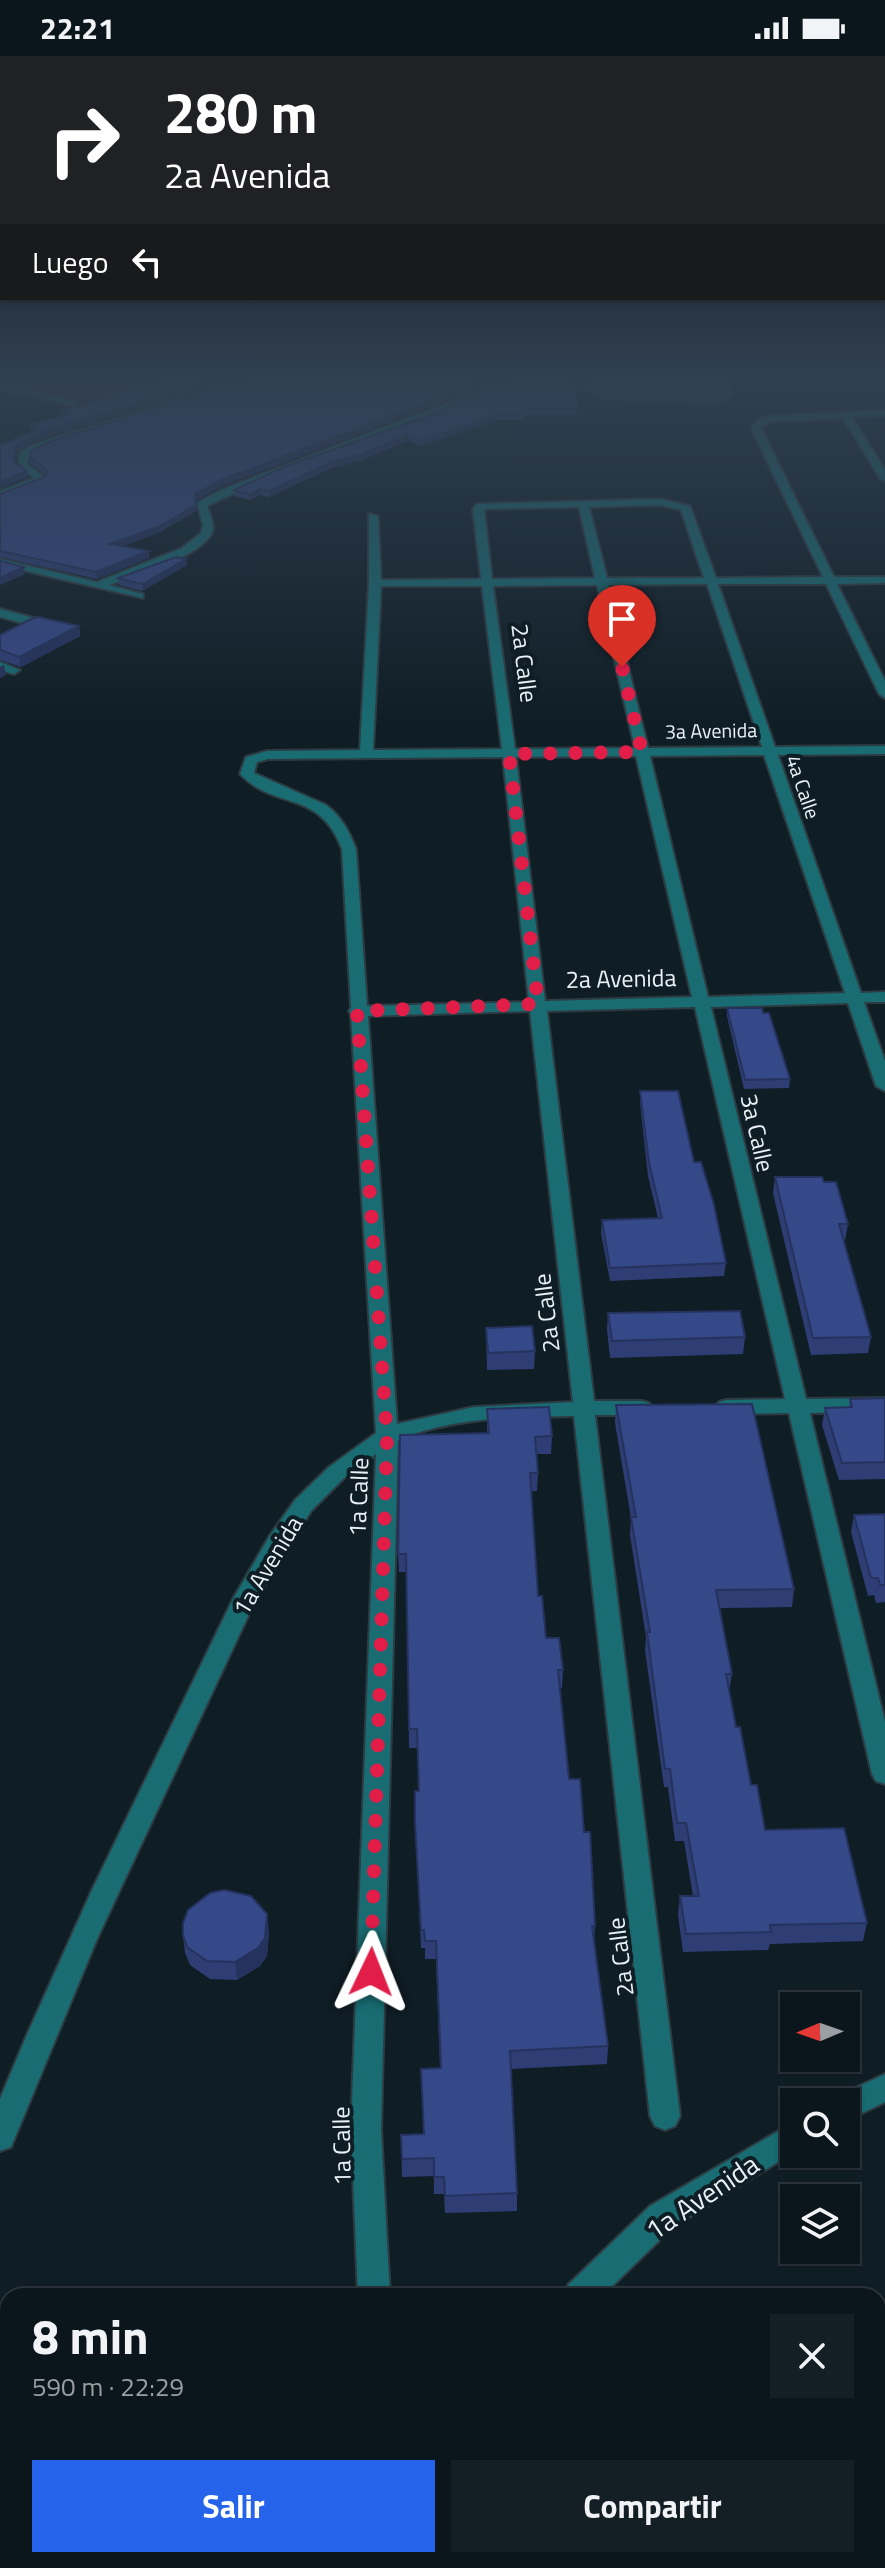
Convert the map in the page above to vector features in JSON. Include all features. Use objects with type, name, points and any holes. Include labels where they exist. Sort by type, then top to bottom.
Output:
[{"type":"street","points":[[98,586],[186,550],[206,534],[208,525],[201,505],[217,495]]},
{"type":"street","points":[[787,495],[885,694]]},
{"type":"street","name":"4a Calle","points":[[583,503],[660,502],[686,508],[885,1086]]},
{"type":"street","name":"2a Calle","points":[[583,503],[481,506],[478,509],[509,754],[665,2116]]},
{"type":"street","name":"3a Calle","points":[[583,503],[885,1774]]},
{"type":"street","points":[[366,755],[375,583],[373,516]]},
{"type":"street","points":[[0,562],[139,596]]},
{"type":"street","points":[[375,583],[885,580]]},
{"type":"street","points":[[0,613],[34,622]]},
{"type":"street","points":[[0,666],[14,670]]},
{"type":"street","name":"3a Avenida","points":[[251,760],[267,755],[885,750]]},
{"type":"street","name":"1a Calle","points":[[251,760],[247,774],[258,784],[316,806],[338,823],[349,849],[357,1011],[387,1437],[366,2130],[374,2288]]},
{"type":"street","name":"2a Avenida","points":[[357,1011],[885,997]]},
{"type":"street","points":[[706,1407],[885,1405]]},
{"type":"street","name":"1a Avenida","points":[[0,2137],[29,2060],[105,1888],[227,1636],[296,1514],[329,1481],[387,1437],[427,1423],[501,1412],[660,1408]]},
{"type":"street","points":[[860,2100],[885,2087]]},
{"type":"street","name":"1a Avenida","points":[[587,2288],[661,2217],[780,2145]]},
{"type":"building","points":[[0,495],[195,495],[196,505],[160,526],[110,544],[149,551],[96,572],[0,551]]},
{"type":"building","points":[[176,557],[186,559],[142,584],[118,578]]},
{"type":"building","points":[[0,561],[24,567],[0,578]]},
{"type":"building","points":[[38,617],[79,626],[19,657],[0,650],[0,635]]},
{"type":"building","points":[[727,1008],[762,1008],[763,1013],[769,1013],[790,1079],[745,1080]]},
{"type":"building","points":[[640,1091],[678,1091],[694,1162],[701,1162],[714,1205],[726,1263],[610,1268],[602,1220],[662,1218],[649,1163]]},
{"type":"building","points":[[775,1177],[822,1177],[824,1182],[836,1182],[848,1224],[839,1224],[871,1337],[813,1338]]},
{"type":"building","points":[[740,1311],[745,1337],[612,1341],[608,1313]]},
{"type":"building","points":[[532,1326],[535,1351],[488,1353],[486,1328]]},
{"type":"building","points":[[885,1398],[885,1462],[842,1463],[825,1408],[852,1407],[850,1399]]},
{"type":"building","points":[[752,1404],[794,1589],[716,1590],[732,1674],[726,1674],[736,1727],[740,1727],[751,1785],[757,1785],[765,1830],[844,1828],[867,1923],[770,1925],[771,1932],[686,1934],[680,1896],[699,1896],[686,1823],[677,1823],[670,1769],[665,1769],[647,1632],[650,1632],[631,1517],[636,1517],[616,1405]]},
{"type":"building","points":[[549,1407],[552,1436],[535,1437],[538,1473],[530,1473],[538,1596],[542,1596],[546,1638],[559,1638],[563,1670],[558,1670],[569,1779],[580,1779],[584,1832],[590,1832],[595,1926],[592,1926],[608,2046],[510,2051],[517,2193],[445,2196],[444,2177],[434,2177],[434,2158],[402,2159],[401,2135],[424,2134],[421,2069],[441,2068],[436,1941],[425,1941],[424,1930],[421,1930],[415,1822],[415,1791],[419,1791],[417,1729],[409,1729],[406,1554],[398,1554],[400,1435],[489,1433],[487,1409]]},
{"type":"building","points":[[885,1514],[885,1585],[880,1585],[878,1578],[871,1578],[854,1515]]},
{"type":"building","points":[[224,1890],[251,1896],[267,1914],[265,1938],[258,1948],[235,1962],[207,1961],[187,1947],[183,1923],[188,1910],[210,1893]]},
{"type":"route","points":[[371,1972],[387,1437],[357,1011],[538,1004],[509,754],[642,752],[622,667]]}]
